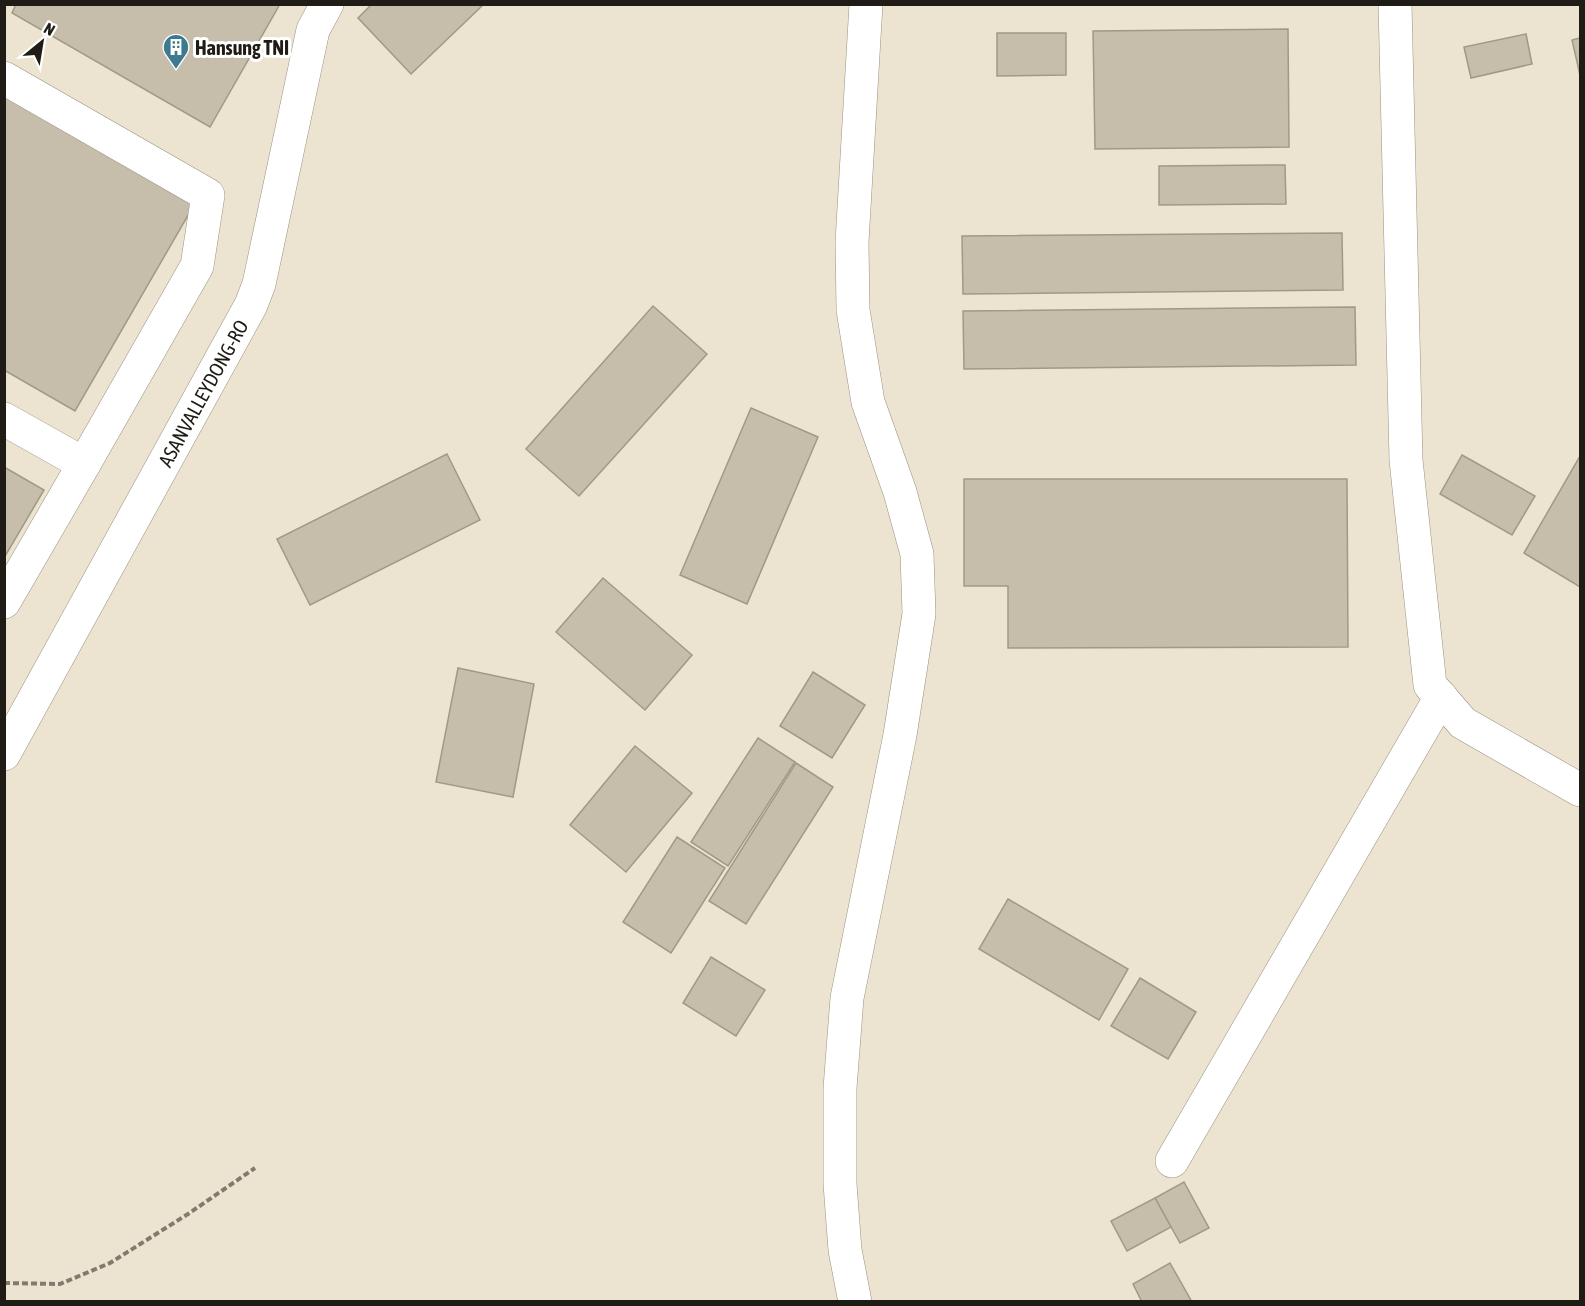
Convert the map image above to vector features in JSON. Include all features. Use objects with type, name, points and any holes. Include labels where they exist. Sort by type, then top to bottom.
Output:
[{"type":"street","name":"ASANVALLEYDONG-RO","points":[[4,754],[251,305],[259,284],[313,30],[327,4]]},
{"type":"street","points":[[855,1302],[845,1250],[840,1184],[840,1088],[846,998],[900,735],[919,614],[917,554],[900,492],[868,402],[852,310],[852,242],[866,4]]},
{"type":"street","points":[[1395,4],[1406,460],[1430,685],[1463,723],[1581,790]]},
{"type":"street","points":[[4,78],[208,195],[197,266],[4,602]]},
{"type":"street","points":[[4,419],[84,464]]},
{"type":"street","points":[[1172,1161],[1441,697]]},
{"type":"path","points":[[4,1283],[60,1284],[110,1263],[255,1168]]},
{"type":"building","name":"Hansung TNI","points":[[16,4],[280,4],[210,127],[12,13]]},
{"type":"building","points":[[372,4],[484,4],[411,74],[358,18]]},
{"type":"building","points":[[1288,29],[1289,147],[1095,149],[1093,31]]},
{"type":"building","points":[[997,33],[1066,33],[1066,75],[997,76]]},
{"type":"building","points":[[1526,34],[1532,64],[1471,78],[1464,47]]},
{"type":"building","points":[[1580,38],[1580,75],[1572,40]]},
{"type":"building","points":[[4,96],[194,205],[75,411],[4,370]]},
{"type":"building","points":[[1285,165],[1286,204],[1159,205],[1159,166]]},
{"type":"building","points":[[1342,233],[1343,290],[963,294],[962,236]]},
{"type":"building","points":[[653,306],[707,354],[579,496],[526,449]]},
{"type":"building","points":[[1355,307],[1356,365],[964,369],[963,311]]},
{"type":"building","points":[[751,408],[818,437],[747,604],[680,575]]},
{"type":"building","points":[[447,454],[480,520],[310,605],[277,539]]},
{"type":"building","points":[[1462,455],[1535,496],[1512,535],[1440,494]]},
{"type":"building","points":[[1580,456],[1580,587],[1524,553]]},
{"type":"building","points":[[4,467],[44,490],[4,558]]},
{"type":"building","points":[[964,479],[1347,479],[1348,647],[1008,648],[1008,586],[964,586]]},
{"type":"building","points":[[603,578],[692,655],[645,710],[556,632]]},
{"type":"building","points":[[458,668],[534,684],[513,797],[436,782]]},
{"type":"building","points":[[813,672],[865,705],[832,758],[780,726]]},
{"type":"building","points":[[758,738],[795,762],[728,866],[691,842]]},
{"type":"building","points":[[635,746],[692,793],[626,872],[570,825]]},
{"type":"building","points":[[796,763],[833,787],[746,924],[709,901]]},
{"type":"building","points":[[677,837],[725,868],[671,953],[623,922]]},
{"type":"building","points":[[1008,899],[1128,969],[1099,1020],[979,949]]},
{"type":"building","points":[[711,957],[765,990],[736,1036],[683,1003]]},
{"type":"building","points":[[1140,978],[1196,1012],[1168,1059],[1111,1026]]},
{"type":"building","points":[[1184,1182],[1209,1228],[1180,1243],[1155,1198]]},
{"type":"building","points":[[1155,1198],[1171,1227],[1127,1251],[1111,1221]]},
{"type":"building","points":[[1170,1263],[1192,1302],[1142,1302],[1133,1284]]},
{"type":"place","name":"Hansung TNI","points":[[176,70]]}]
